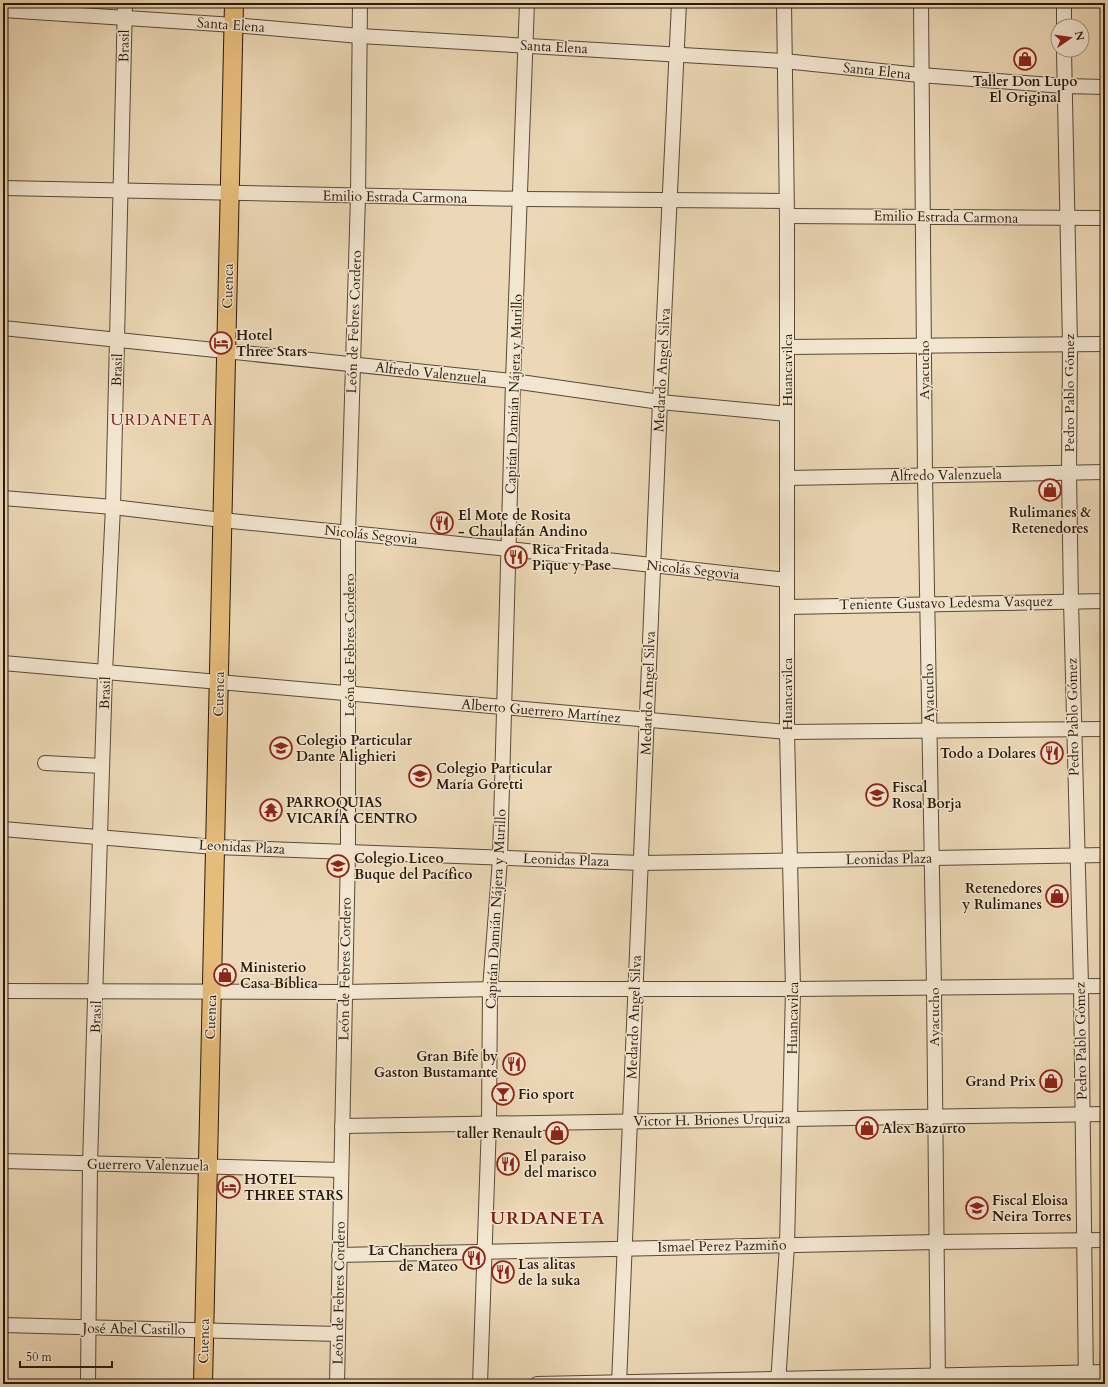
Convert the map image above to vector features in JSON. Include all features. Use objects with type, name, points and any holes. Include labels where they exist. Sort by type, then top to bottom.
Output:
[{"type":"main road","name":"Cuenca","points":[[203,1384],[234,3]]},
{"type":"street","name":"Brasil","points":[[88,1384],[90,1164],[97,990],[105,672],[113,507],[125,3]]},
{"type":"street","name":"León de Febres Cordero","points":[[337,1384],[348,852],[348,533],[358,196],[360,3]]},
{"type":"street","name":"Capitán Damián Nájera y Murillo","points":[[480,1384],[489,1123],[490,989],[500,859],[513,381],[521,199],[527,3]]},
{"type":"street","name":"Medardo Angel Silva","points":[[619,1383],[660,402],[678,54],[679,3]]},
{"type":"street","name":"Huancavilca","points":[[778,1381],[787,1245],[794,989],[787,732],[787,216],[784,3]]},
{"type":"street","name":"Ayacucho","points":[[921,3],[920,75],[934,988],[934,1117],[938,1380]]},
{"type":"street","points":[[1064,3],[1064,18]]},
{"type":"street","name":"Santa Elena","points":[[3,10],[234,25],[360,36],[784,61],[920,75],[1064,86],[1105,87]]},
{"type":"street","name":"Pedro Pablo Gómez","points":[[1064,58],[1070,345],[1069,473],[1073,730],[1081,986],[1082,1240],[1086,1378]]},
{"type":"street","name":"Emilio Estrada Carmona","points":[[3,188],[120,192],[521,199],[786,201]]},
{"type":"street","name":"Emilio Estrada Carmona","points":[[787,216],[1068,219],[1105,218]]},
{"type":"street","name":"Alfredo Valenzuela","points":[[3,328],[513,381],[660,402],[787,414]]},
{"type":"street","points":[[787,347],[1105,344]]},
{"type":"street","name":"Alfredo Valenzuela","points":[[787,478],[1105,472]]},
{"type":"street","name":"Nicolás Segovia","points":[[3,498],[113,507],[787,580]]},
{"type":"street","name":"Teniente Gustavo Ledesma Vasquez","points":[[787,607],[1105,601]]},
{"type":"street","name":"Alberto Guerrero Martínez","points":[[3,663],[787,732],[930,732],[1105,729]]},
{"type":"street","points":[[45,763],[102,766]]},
{"type":"street","name":"Leonidas Plaza","points":[[3,829],[215,847],[500,859],[641,863],[1105,855]]},
{"type":"street","points":[[3,991],[97,990],[345,992],[490,989],[794,989],[1105,986]]},
{"type":"street","name":"Victor H. Briones Urquiza","points":[[342,1126],[1105,1114]]},
{"type":"street","name":"Guerrero Valenzuela","points":[[3,1161],[341,1170]]},
{"type":"street","name":"Ismael Perez Pazmiño","points":[[339,1255],[624,1248],[1105,1240]]},
{"type":"street","name":"José Abel Castillo","points":[[3,1325],[338,1334]]},
{"type":"street","points":[[537,1384],[1086,1378],[1105,1372]]},
{"type":"place","name":"Taller Don Lupo El Original","points":[[1025,59]]},
{"type":"place","name":"Hotel Three Stars","points":[[221,343]]},
{"type":"place","name":"Rulimanes & Retenedores","points":[[1050,490]]},
{"type":"place","name":"El Mote de Rosita - Chaulafán Andino","points":[[442,523]]},
{"type":"place","name":"Rica Fritada Pique y Pase","points":[[516,557]]},
{"type":"place","name":"Colegio Particular Dante Alighieri","points":[[281,748]]},
{"type":"place","name":"Todo a Dolares","points":[[1052,753]]},
{"type":"place","name":"Colegio Particular María Goretti","points":[[420,776]]},
{"type":"place","name":"Fiscal Rosa Borja","points":[[877,795]]},
{"type":"place","name":"PARROQUIAS VICARÍA CENTRO","points":[[271,810]]},
{"type":"place","name":"Colegio Liceo Buque del Pacífico","points":[[338,866]]},
{"type":"place","name":"Retenedores y Rulimanes","points":[[1057,896]]},
{"type":"place","name":"Ministerio Casa Bíblica","points":[[225,975]]},
{"type":"place","name":"Gran Bife by Gaston Bustamante","points":[[514,1064]]},
{"type":"place","name":"Grand Prix","points":[[1051,1081]]},
{"type":"place","name":"Fio sport","points":[[503,1094]]},
{"type":"place","name":"Alex Bazurto","points":[[867,1128]]},
{"type":"place","name":"taller Renault","points":[[557,1133]]},
{"type":"place","name":"El paraiso del marisco","points":[[508,1164]]},
{"type":"place","name":"HOTEL THREE STARS","points":[[229,1187]]},
{"type":"place","name":"Fiscal Eloisa Neira Torres","points":[[977,1208]]},
{"type":"place","name":"La Chanchera de Mateo","points":[[474,1258]]},
{"type":"place","name":"Las alitas de la suka","points":[[503,1272]]},
{"type":"district","name":"URDANETA","points":[[162,420]]},
{"type":"district","name":"URDANETA","points":[[548,1218]]}]
